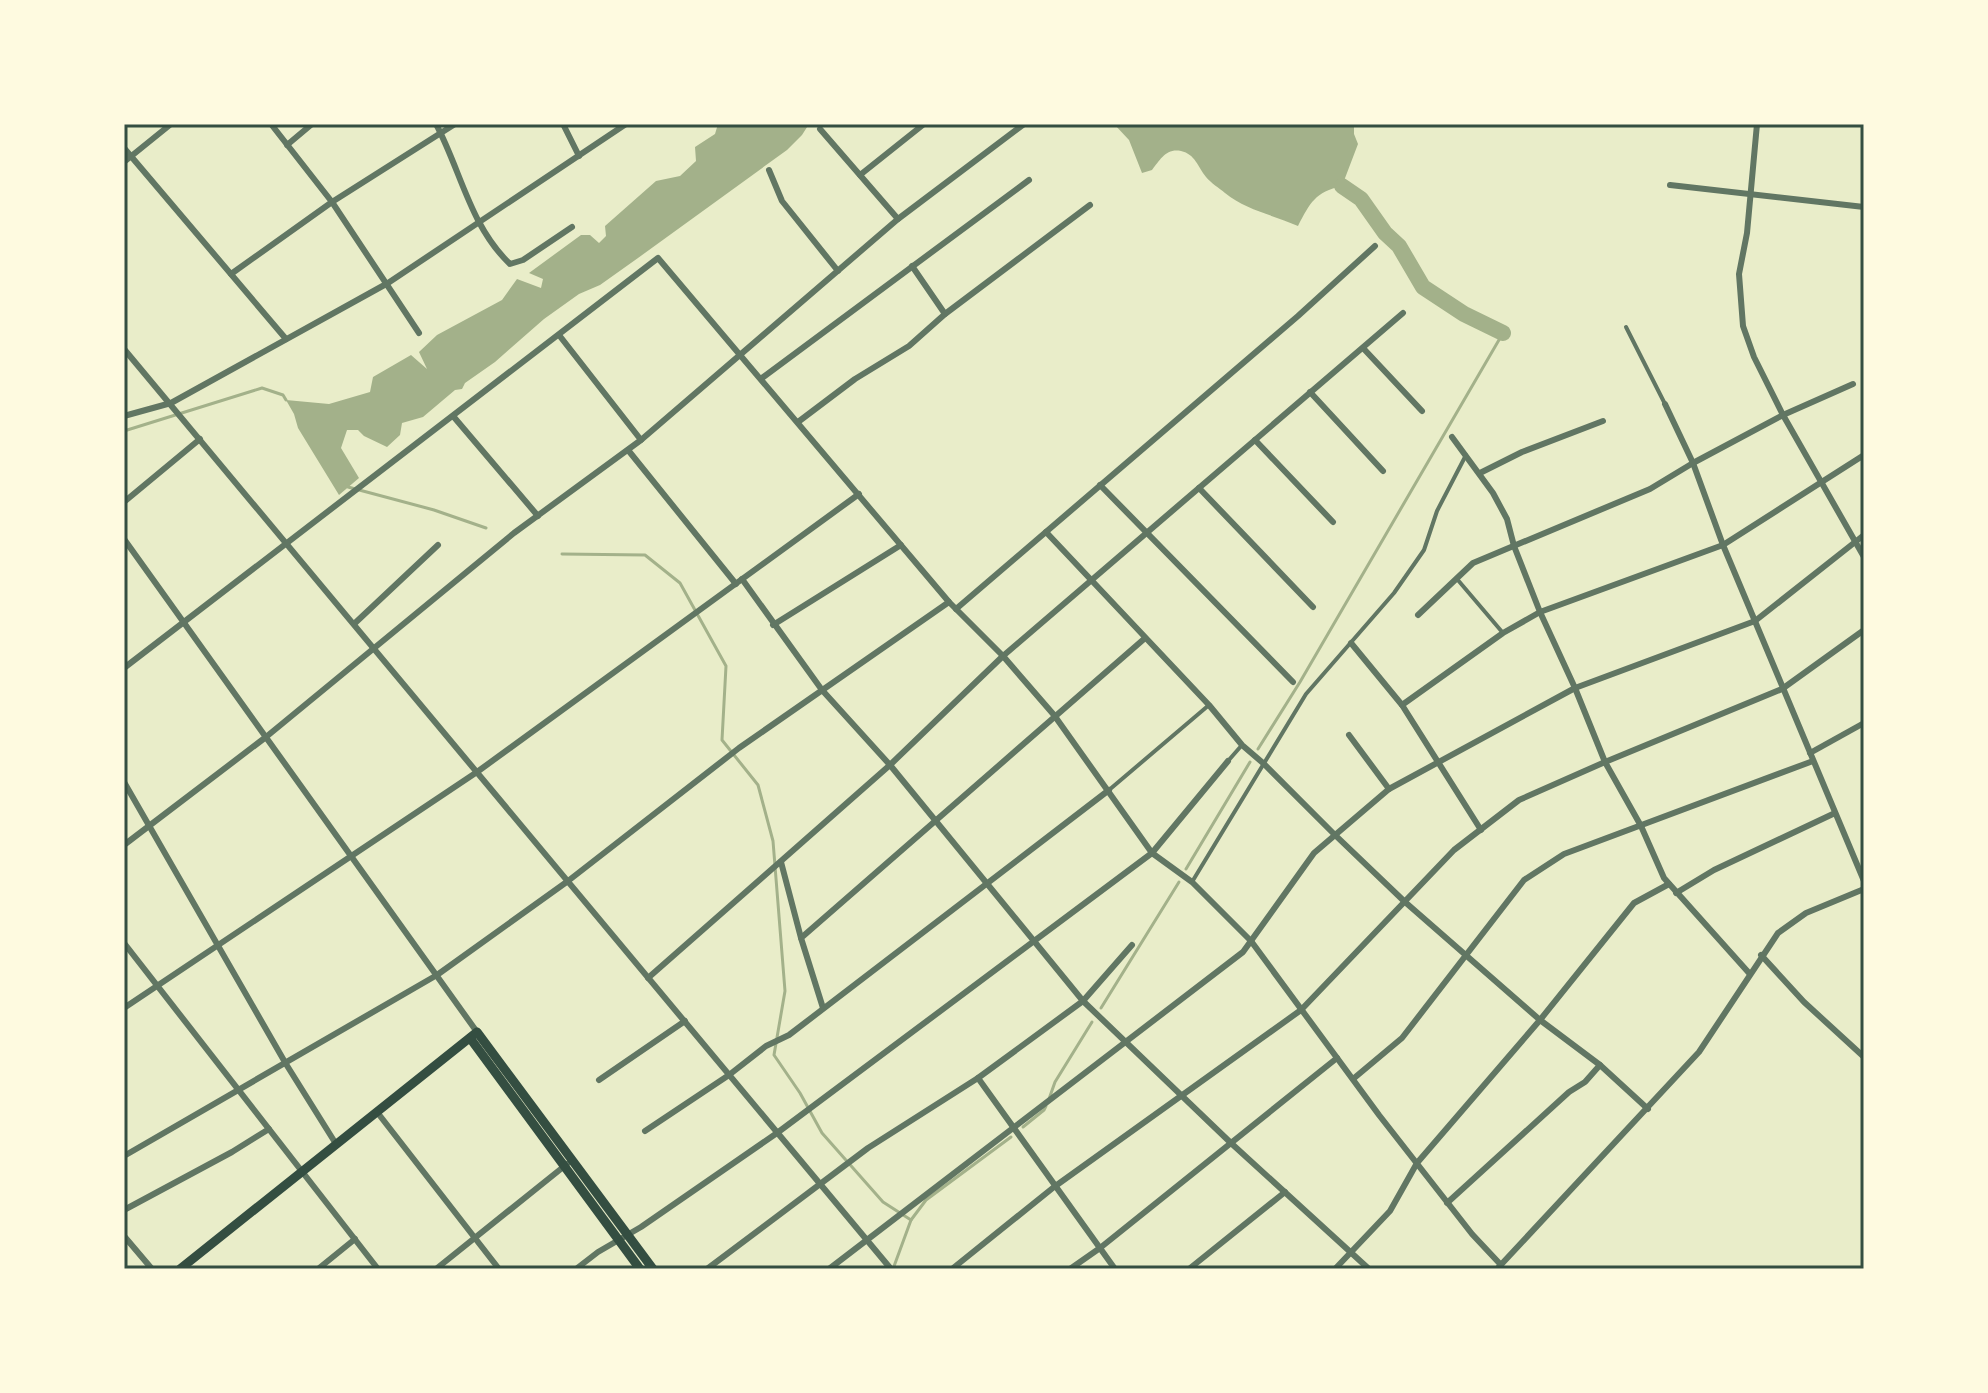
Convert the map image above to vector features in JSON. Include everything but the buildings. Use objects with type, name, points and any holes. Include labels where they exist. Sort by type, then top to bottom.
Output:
[{"type":"main road","points":[[180,1269],[474,1035],[653,1269]]},
{"type":"main road","points":[[569,1163],[640,1269]]},
{"type":"street","points":[[124,162],[171,124]]},
{"type":"street","points":[[271,124],[332,202],[419,333]]},
{"type":"street","points":[[287,145],[312,124]]},
{"type":"street","points":[[436,124],[477,221],[494,249],[510,264],[523,260],[572,227]]},
{"type":"street","points":[[231,274],[332,202],[455,124]]},
{"type":"street","points":[[563,124],[579,156]]},
{"type":"street","points":[[124,416],[172,405],[388,283],[626,124]]},
{"type":"street","points":[[860,175],[924,124]]},
{"type":"street","points":[[124,845],[266,737],[514,533],[641,440],[898,219],[1024,124]]},
{"type":"street","points":[[1757,124],[1752,194],[1739,274],[1743,326],[1750,349],[1783,415],[1864,557]]},
{"type":"street","points":[[820,129],[898,219]]},
{"type":"street","points":[[124,148],[286,339]]},
{"type":"street","points":[[769,170],[782,201],[838,271]]},
{"type":"street","points":[[762,378],[1029,180]]},
{"type":"street","points":[[1670,185],[1864,207]]},
{"type":"street","points":[[798,422],[855,379],[909,346],[945,314],[1090,205]]},
{"type":"street","points":[[956,609],[1298,316],[1375,246]]},
{"type":"street","points":[[124,668],[658,258],[949,602],[1003,656],[1054,715],[1152,853],[1192,882],[1251,941],[1447,1203],[1499,1267],[1648,1109],[1710,1037],[1778,933],[1806,913],[1864,889]]},
{"type":"street","points":[[912,266],[945,314]]},
{"type":"street","points":[[648,978],[890,765],[1003,656],[1403,313]]},
{"type":"street","points":[[1626,327],[1693,463],[1723,545],[1864,881]]},
{"type":"street","points":[[559,335],[641,440]]},
{"type":"street","points":[[1363,348],[1422,411]]},
{"type":"street","points":[[124,349],[890,1268]]},
{"type":"street","points":[[1418,615],[1473,563],[1650,489],[1783,415],[1853,384]]},
{"type":"street","points":[[1310,392],[1383,471]]},
{"type":"street","points":[[453,416],[538,516]]},
{"type":"street","points":[[1480,473],[1522,452],[1603,421]]},
{"type":"street","points":[[1452,437],[1480,473],[1507,519],[1514,546],[1540,612],[1605,762],[1669,884],[1749,973]]},
{"type":"street","points":[[124,502],[200,439]]},
{"type":"street","points":[[1255,440],[1333,522]]},
{"type":"street","points":[[628,450],[739,582],[822,690],[890,765],[1083,1001],[1232,1144],[1369,1269]]},
{"type":"street","points":[[1192,882],[1306,694],[1394,593],[1424,550],[1437,511],[1466,455]]},
{"type":"street","points":[[1402,705],[1503,633],[1540,612],[1723,545],[1864,455]]},
{"type":"street","points":[[1100,485],[1293,682]]},
{"type":"street","points":[[1199,488],[1313,607]]},
{"type":"street","points":[[124,1008],[477,772],[859,494]]},
{"type":"street","points":[[1046,532],[1209,705],[1242,745],[1334,834],[1405,902],[1648,1109]]},
{"type":"street","points":[[829,1269],[1243,952],[1314,853],[1389,789],[1575,688],[1755,621],[1864,535]]},
{"type":"street","points":[[124,539],[437,975],[474,1035]]},
{"type":"street","points":[[354,624],[438,545]]},
{"type":"street","points":[[773,625],[901,545]]},
{"type":"street","points":[[1457,579],[1503,633]]},
{"type":"street","points":[[124,1156],[437,975],[568,881],[721,761],[949,602]]},
{"type":"street","points":[[952,1269],[1054,1187],[1301,1010],[1454,850],[1519,800],[1782,689],[1864,630]]},
{"type":"street","points":[[801,938],[1144,639]]},
{"type":"street","points":[[1351,643],[1402,705],[1481,830]]},
{"type":"street","points":[[645,1131],[729,1075],[766,1046],[789,1035],[1109,790],[1209,705]]},
{"type":"street","points":[[1810,753],[1864,723]]},
{"type":"street","points":[[1349,735],[1389,789]]},
{"type":"street","points":[[576,1269],[777,1133],[1152,853],[1242,745]]},
{"type":"street","points":[[1353,1079],[1402,1038],[1524,880],[1564,854],[1813,761]]},
{"type":"street","points":[[124,782],[286,1064],[336,1144]]},
{"type":"street","points":[[1676,893],[1714,870],[1835,813]]},
{"type":"street","points":[[780,863],[823,1008]]},
{"type":"street","points":[[1335,1269],[1390,1211],[1417,1163],[1540,1020],[1634,903],[1669,884]]},
{"type":"street","points":[[124,943],[378,1269]]},
{"type":"street","points":[[707,1269],[852,1160],[978,1078],[1083,1001],[1132,945]]},
{"type":"street","points":[[1761,955],[1804,1002],[1864,1057]]},
{"type":"street","points":[[599,1080],[685,1021]]},
{"type":"street","points":[[1070,1269],[1337,1058]]},
{"type":"street","points":[[1447,1203],[1569,1092],[1585,1082],[1600,1065]]},
{"type":"street","points":[[978,1078],[1115,1269]]},
{"type":"street","points":[[377,1112],[499,1269]]},
{"type":"street","points":[[124,1210],[269,1129]]},
{"type":"street","points":[[436,1269],[569,1163]]},
{"type":"street","points":[[1189,1269],[1285,1192]]},
{"type":"street","points":[[124,1236],[152,1269]]},
{"type":"street","points":[[318,1269],[355,1239]]},
{"type":"shaded area","points":[[718,124],[809,124],[787,150],[600,285],[579,294],[544,319],[495,362],[465,383],[462,389],[455,390],[423,417],[402,423],[400,435],[387,447],[358,430],[347,430],[341,448],[359,478],[339,495],[298,428],[286,400],[329,404],[370,392],[373,377],[411,355],[427,369],[419,352],[437,335],[502,300],[517,279],[541,288],[543,279],[529,273],[581,235],[590,235],[599,243],[606,236],[605,226],[656,181],[680,176],[696,161],[695,147],[715,134]]},
{"type":"shaded area","points":[[1114,124],[1354,124],[1358,144],[1342,186],[1314,200],[1298,226],[1233,199],[1208,179],[1186,153],[1167,153],[1152,170],[1142,173],[1129,140]]},
{"type":"waterway","points":[[1342,186],[1361,199],[1385,233],[1399,246],[1423,287],[1464,314],[1503,333]]},
{"type":"waterway","points":[[1258,749],[1503,333]]},
{"type":"waterway","points":[[124,431],[262,388],[283,395],[286,400]]},
{"type":"waterway","points":[[348,487],[434,510],[486,528]]},
{"type":"waterway","points":[[562,554],[645,555],[680,583],[726,666],[722,740],[758,785],[773,841],[785,991],[774,1055],[822,1133],[883,1202],[911,1220],[893,1269]]},
{"type":"waterway","points":[[1186,869],[1250,762]]},
{"type":"waterway","points":[[1101,1008],[1179,882]]},
{"type":"waterway","points":[[1049,1099],[1055,1082],[1092,1022]]},
{"type":"waterway","points":[[1023,1127],[1046,1106]]},
{"type":"waterway","points":[[911,1220],[926,1200],[1011,1137]]}]
